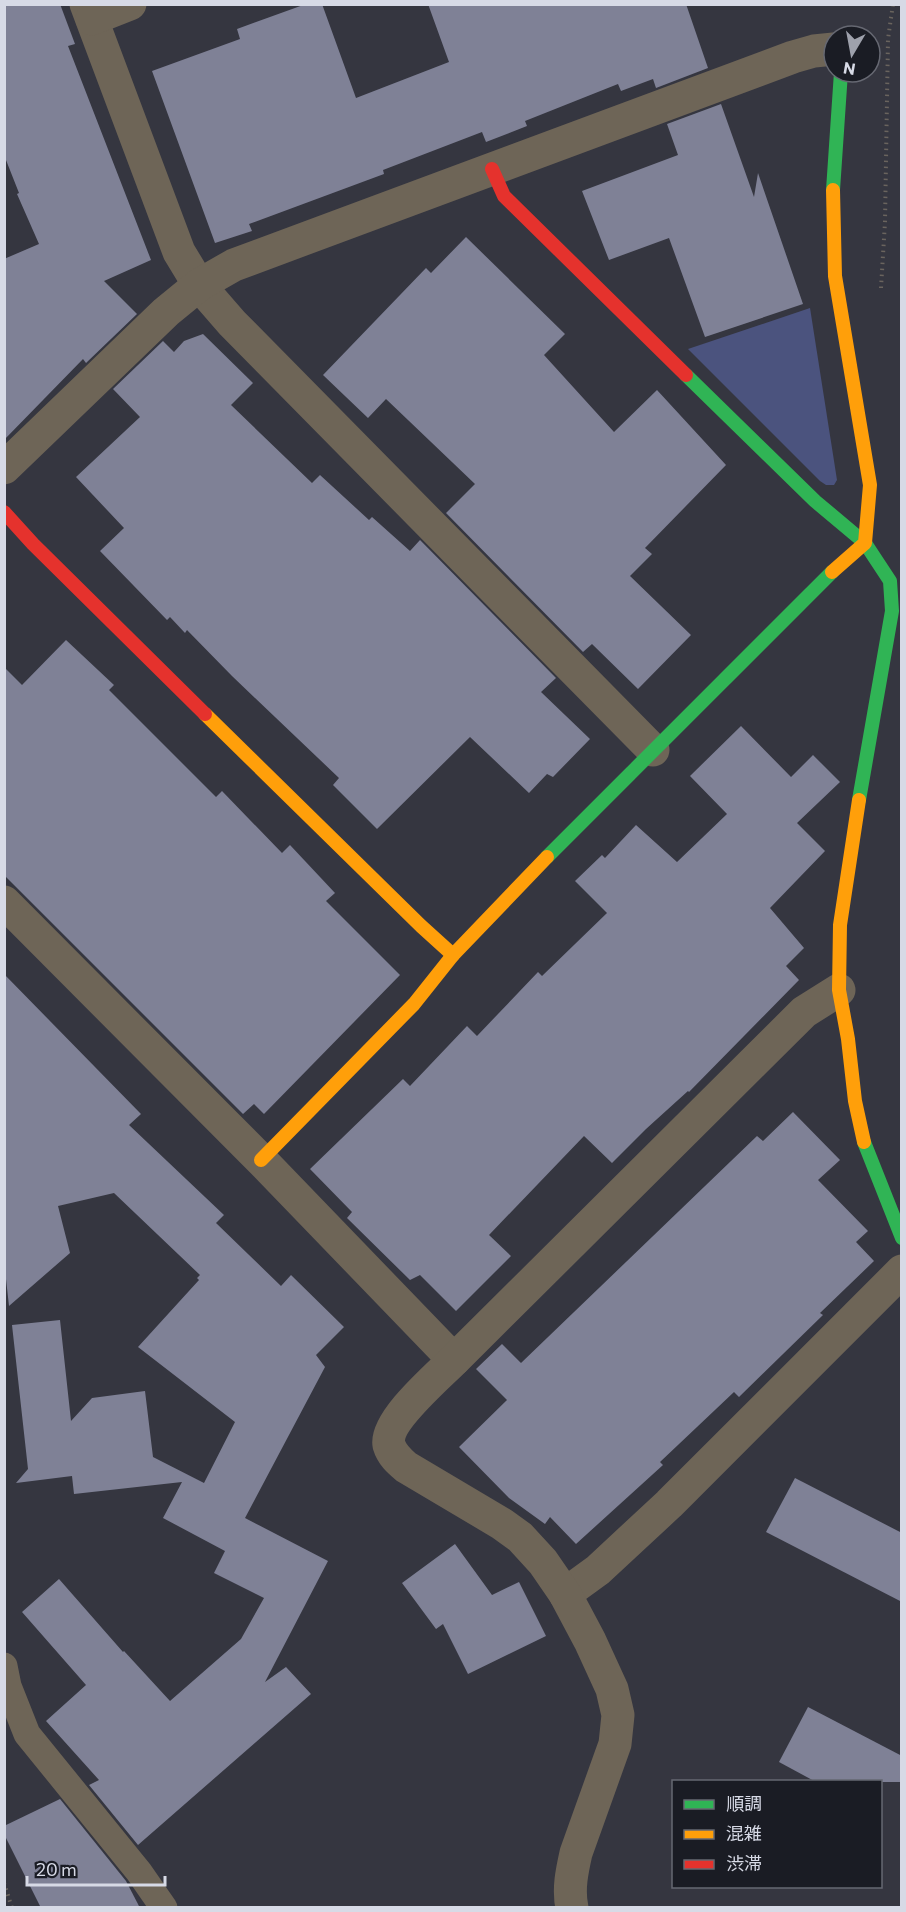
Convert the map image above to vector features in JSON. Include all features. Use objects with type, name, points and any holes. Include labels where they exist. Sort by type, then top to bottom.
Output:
[{"type":"street","points":[[130,4],[89,12],[179,252],[199,285],[232,323],[653,750]]},
{"type":"street","points":[[4,468],[166,312],[199,285],[234,265],[793,57],[822,50]]},
{"type":"street","points":[[261,1160],[414,1004],[453,955],[495,909],[824,579],[865,543],[870,485],[835,276],[832,204],[840,84]]},
{"type":"street","points":[[492,169],[504,196],[815,501],[865,543],[890,581],[892,611],[840,925],[839,990],[848,1039],[855,1101],[865,1144],[902,1238]]},
{"type":"street","points":[[4,512],[421,926],[453,955]]},
{"type":"street","points":[[4,902],[261,1160],[454,1360]]},
{"type":"street","points":[[572,1908],[570,1899],[576,1853],[615,1744],[618,1715],[612,1689],[565,1593],[543,1562],[520,1537],[502,1524],[406,1467],[394,1456],[389,1443],[391,1428],[400,1415],[454,1360],[804,1012],[839,990]]},
{"type":"street","points":[[565,1593],[598,1570],[669,1504],[902,1271]]},
{"type":"lane","points":[[4,1666],[16,1736],[139,1872],[164,1908]]},
{"type":"path","points":[[880,299],[885,222],[888,39],[893,4]]},
{"type":"path","points":[[4,1883],[12,1908]]},
{"type":"shaded area","points":[[810,308],[837,480],[834,485],[826,485],[820,481],[688,349]]},
{"type":"building","points":[[4,4],[60,4],[75,44],[68,46],[151,260],[104,281],[137,314],[86,363],[83,359],[4,440],[4,259],[39,244],[17,194],[19,193],[4,155]]},
{"type":"building","points":[[306,4],[322,4],[356,98],[449,62],[428,4],[686,4],[708,68],[656,88],[653,79],[621,91],[618,84],[525,121],[527,126],[486,142],[482,132],[383,170],[384,174],[249,224],[252,231],[215,243],[152,71],[240,39],[237,29]]},
{"type":"building","points":[[721,104],[754,197],[758,173],[803,304],[705,337],[669,238],[609,260],[582,191],[678,155],[667,124]]},
{"type":"building","points":[[466,237],[565,334],[544,355],[614,432],[657,390],[726,465],[645,548],[652,554],[630,576],[691,635],[638,689],[592,644],[583,652],[446,513],[475,484],[386,399],[368,418],[323,375],[426,268],[431,273]]},
{"type":"building","points":[[203,334],[253,383],[231,405],[312,483],[320,475],[369,520],[372,517],[410,551],[420,540],[556,678],[541,692],[590,739],[553,777],[547,774],[529,793],[470,737],[377,829],[333,785],[339,778],[187,630],[185,633],[170,617],[167,620],[100,551],[124,528],[76,477],[140,417],[113,389],[163,341],[174,352],[184,341]]},
{"type":"building","points":[[66,640],[114,685],[109,690],[216,797],[222,791],[282,853],[290,845],[335,893],[326,901],[400,975],[264,1114],[254,1104],[243,1114],[4,875],[4,667],[22,685]]},
{"type":"building","points":[[741,726],[791,777],[813,755],[840,782],[797,823],[825,851],[770,908],[804,948],[786,966],[799,980],[689,1092],[646,1129],[612,1163],[584,1136],[489,1235],[511,1256],[456,1311],[420,1275],[410,1280],[347,1218],[352,1212],[310,1169],[403,1079],[410,1086],[467,1026],[477,1036],[538,972],[542,976],[607,913],[575,881],[602,855],[605,858],[636,825],[677,862],[727,814],[690,776]]},
{"type":"building","points":[[4,974],[141,1114],[129,1125],[224,1215],[216,1223],[281,1286],[291,1275],[344,1327],[316,1355],[325,1367],[245,1518],[328,1561],[265,1682],[286,1667],[311,1694],[138,1845],[89,1785],[99,1780],[46,1721],[86,1685],[22,1612],[59,1579],[170,1701],[241,1639],[264,1598],[214,1573],[225,1551],[163,1518],[182,1482],[74,1494],[72,1476],[16,1483],[28,1469],[12,1325],[60,1320],[71,1421],[92,1398],[145,1391],[153,1457],[204,1483],[235,1422],[138,1347],[199,1280],[197,1278],[200,1275],[114,1193],[58,1206],[70,1253],[9,1306],[4,1261]]},
{"type":"building","points":[[793,1112],[840,1160],[818,1180],[868,1231],[856,1242],[874,1261],[820,1313],[823,1315],[739,1397],[734,1392],[660,1462],[663,1465],[576,1544],[550,1517],[545,1524],[509,1498],[459,1447],[507,1400],[476,1369],[502,1344],[521,1363],[757,1136],[763,1141]]},
{"type":"building","points":[[795,1478],[902,1533],[902,1602],[766,1532]]},
{"type":"building","points":[[455,1544],[492,1595],[519,1582],[546,1636],[468,1674],[443,1624],[436,1629],[402,1583]]},
{"type":"building","points":[[808,1707],[902,1756],[902,1782],[812,1780],[779,1762]]},
{"type":"building","points":[[60,1799],[126,1881],[140,1908],[41,1908],[4,1834],[4,1826]]},
{"type":"traffic: fast","points":[[833,190],[840,84]]},
{"type":"traffic: fast","points":[[686,375],[815,501],[865,543],[890,581],[892,611],[859,800]]},
{"type":"traffic: fast","points":[[547,857],[832,572]]},
{"type":"traffic: fast","points":[[864,1142],[902,1238]]},
{"type":"traffic: slow","points":[[832,572],[865,543],[870,485],[835,276],[833,190]]},
{"type":"traffic: slow","points":[[205,714],[453,955]]},
{"type":"traffic: slow","points":[[859,800],[840,925],[839,990],[848,1039],[855,1101],[864,1142]]},
{"type":"traffic: slow","points":[[261,1160],[414,1004],[453,955],[547,857]]},
{"type":"traffic: jam","points":[[492,169],[504,196],[686,375]]},
{"type":"traffic: jam","points":[[4,512],[33,544],[205,714]]}]
